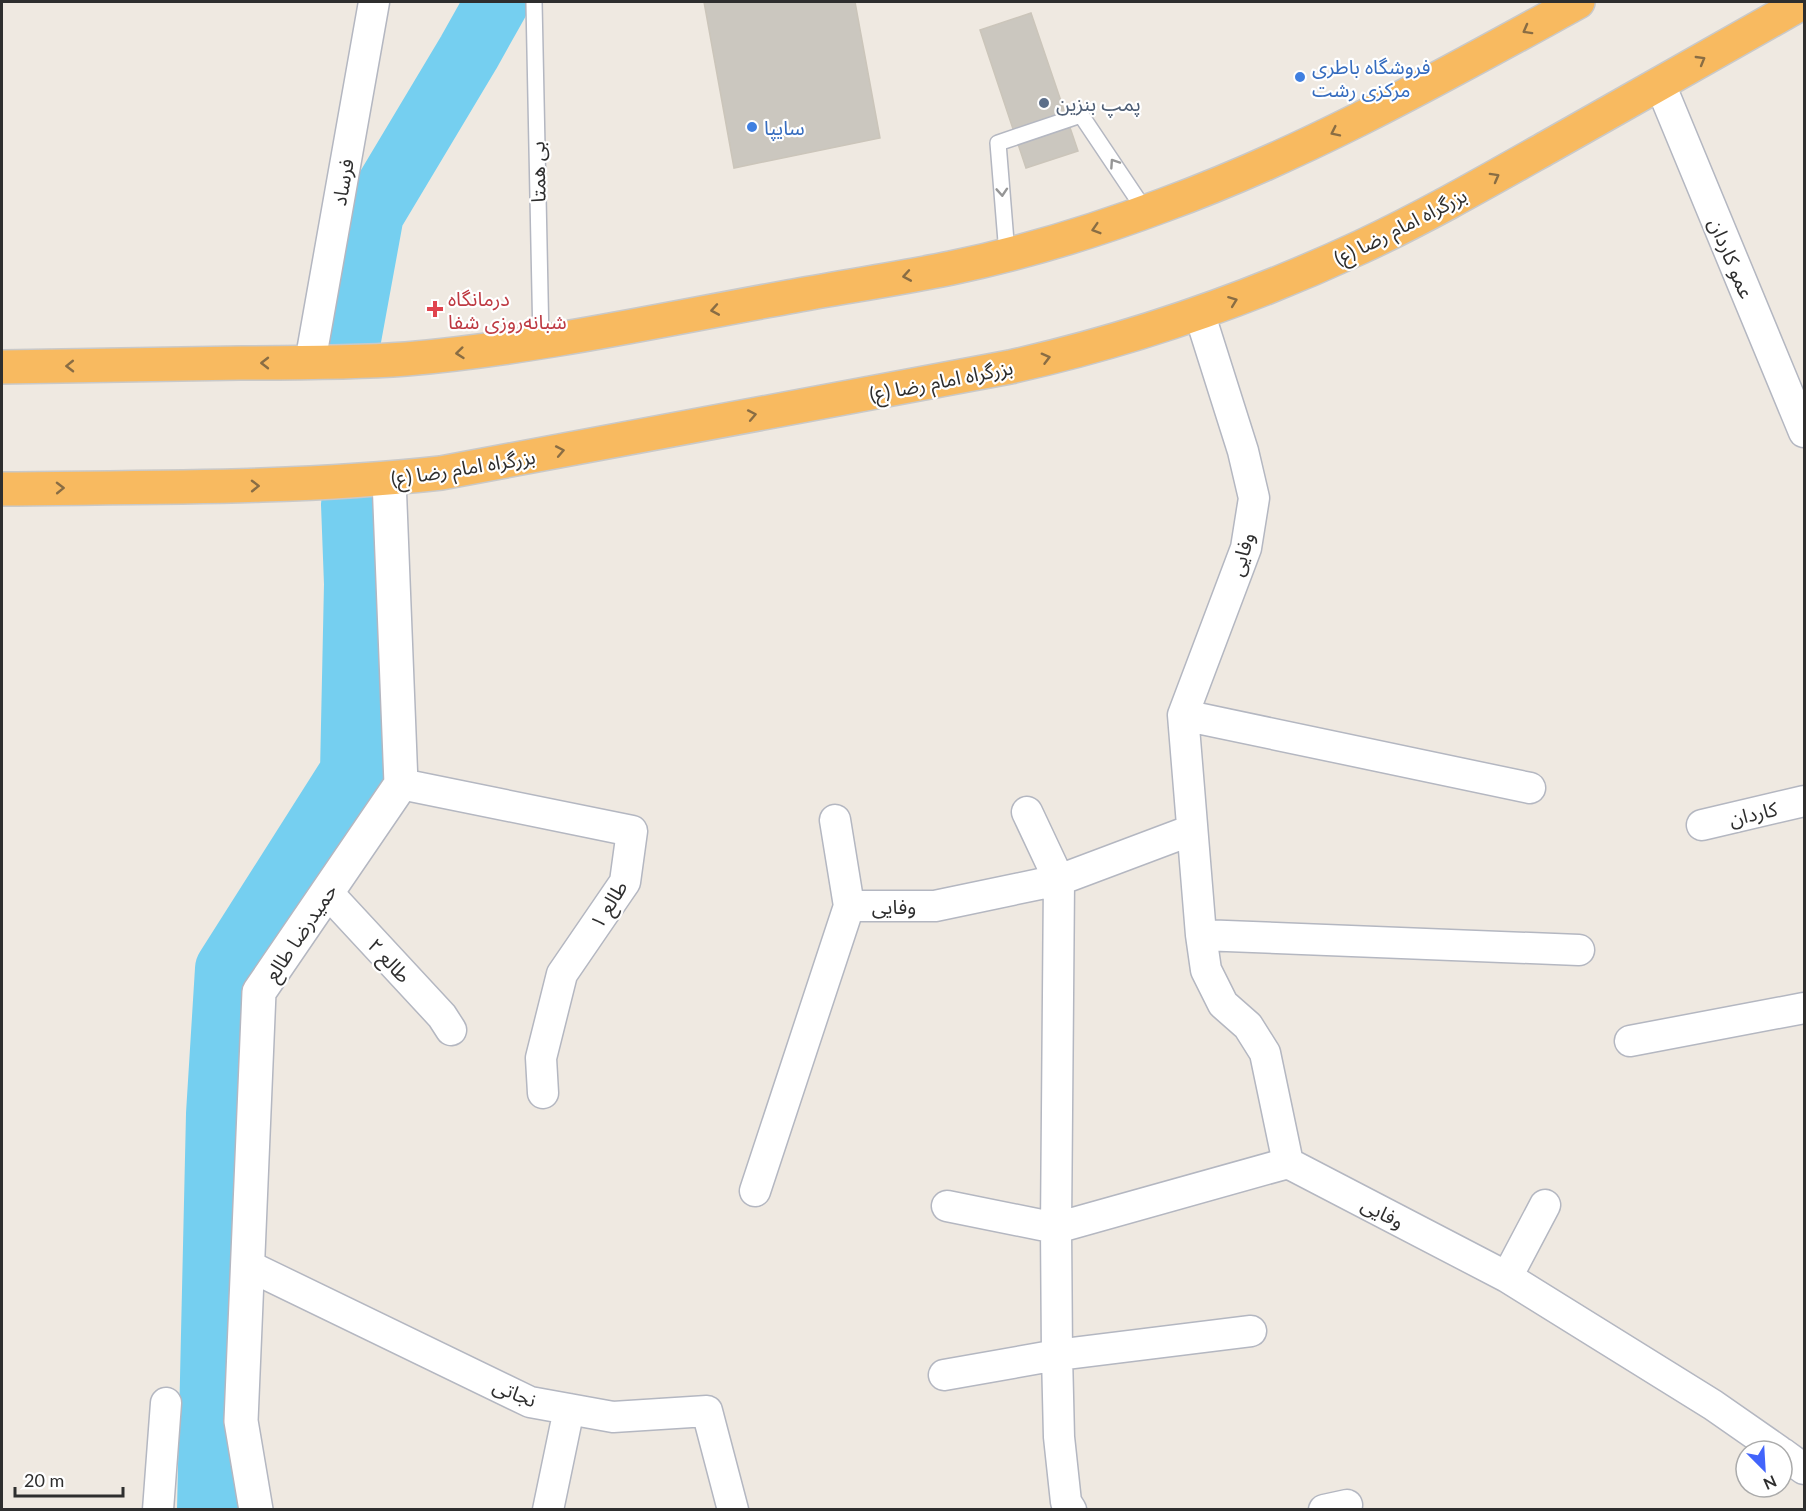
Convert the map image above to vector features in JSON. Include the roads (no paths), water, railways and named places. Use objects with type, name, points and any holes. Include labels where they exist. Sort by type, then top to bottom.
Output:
[{"type":"highway","points":[[2,367],[310,363],[406,358],[541,342],[942,269],[1007,254],[1073,236],[1146,212],[1248,173],[1387,106],[1578,2]]},
{"type":"highway","name":"بزرگراه امام رضا (ع)","points":[[2,489],[300,485],[441,473],[1010,367],[1110,341],[1199,312],[1304,272],[1416,220],[1804,2]]},
{"type":"main road","points":[[389,479],[401,784]]},
{"type":"main road","name":"حمیدرضا طالع","points":[[256,1509],[241,1421],[259,992],[401,784]]},
{"type":"street","name":"فرساد","points":[[310,363],[374,2]]},
{"type":"street","name":"عمو کاردان","points":[[1660,84],[1804,432]]},
{"type":"street","name":"وفایی","points":[[1199,312],[1243,451],[1254,498],[1246,548],[1183,715],[1201,934],[1206,970],[1223,1004],[1248,1026],[1265,1053],[1288,1163],[1507,1277],[1713,1405],[1761,1439]]},
{"type":"street","points":[[1183,715],[1530,788]]},
{"type":"street","name":"طالع ۱","points":[[401,784],[632,831],[626,882],[562,974],[541,1058],[543,1094]]},
{"type":"street","name":"کاردان","points":[[1702,825],[1804,801]]},
{"type":"street","points":[[1027,812],[1059,880],[1057,1355],[1059,1437],[1066,1502],[1071,1509]]},
{"type":"street","points":[[834,820],[849,906]]},
{"type":"street","name":"وفایی","points":[[755,1191],[849,906],[935,906],[1059,880],[1192,830]]},
{"type":"street","name":"طالع ۲","points":[[327,892],[442,1016],[451,1030]]},
{"type":"street","points":[[1201,934],[1579,950]]},
{"type":"street","points":[[1630,1041],[1804,1008]]},
{"type":"street","points":[[946,1206],[1056,1228],[1288,1163]]},
{"type":"street","points":[[1507,1277],[1545,1205]]},
{"type":"street","name":"نجاتی","points":[[247,1265],[530,1402],[613,1417],[707,1411],[733,1509]]},
{"type":"street","points":[[944,1374],[1057,1355],[1251,1331]]},
{"type":"street","points":[[158,1509],[166,1403]]},
{"type":"street","points":[[548,1509],[569,1409]]},
{"type":"lane","name":"بی همتا","points":[[534,2],[541,342]]},
{"type":"lane","points":[[1007,254],[998,143],[1081,115],[1146,212]]},
{"type":"waterway","points":[[348,345],[372,214],[497,2]]},
{"type":"waterway","points":[[209,1510],[218,1114],[227,969],[352,772],[356,584],[353,504]]},
{"type":"place","name":"فروشگاه باطری مرکزی رشت","points":[[1300,77]]},
{"type":"place","name":"پمپ بنزین","points":[[1044,103]]},
{"type":"place","name":"سایپا","points":[[752,127]]},
{"type":"place","name":"درمانگاه شبانه‌روزی شفا","points":[[435,309]]}]
